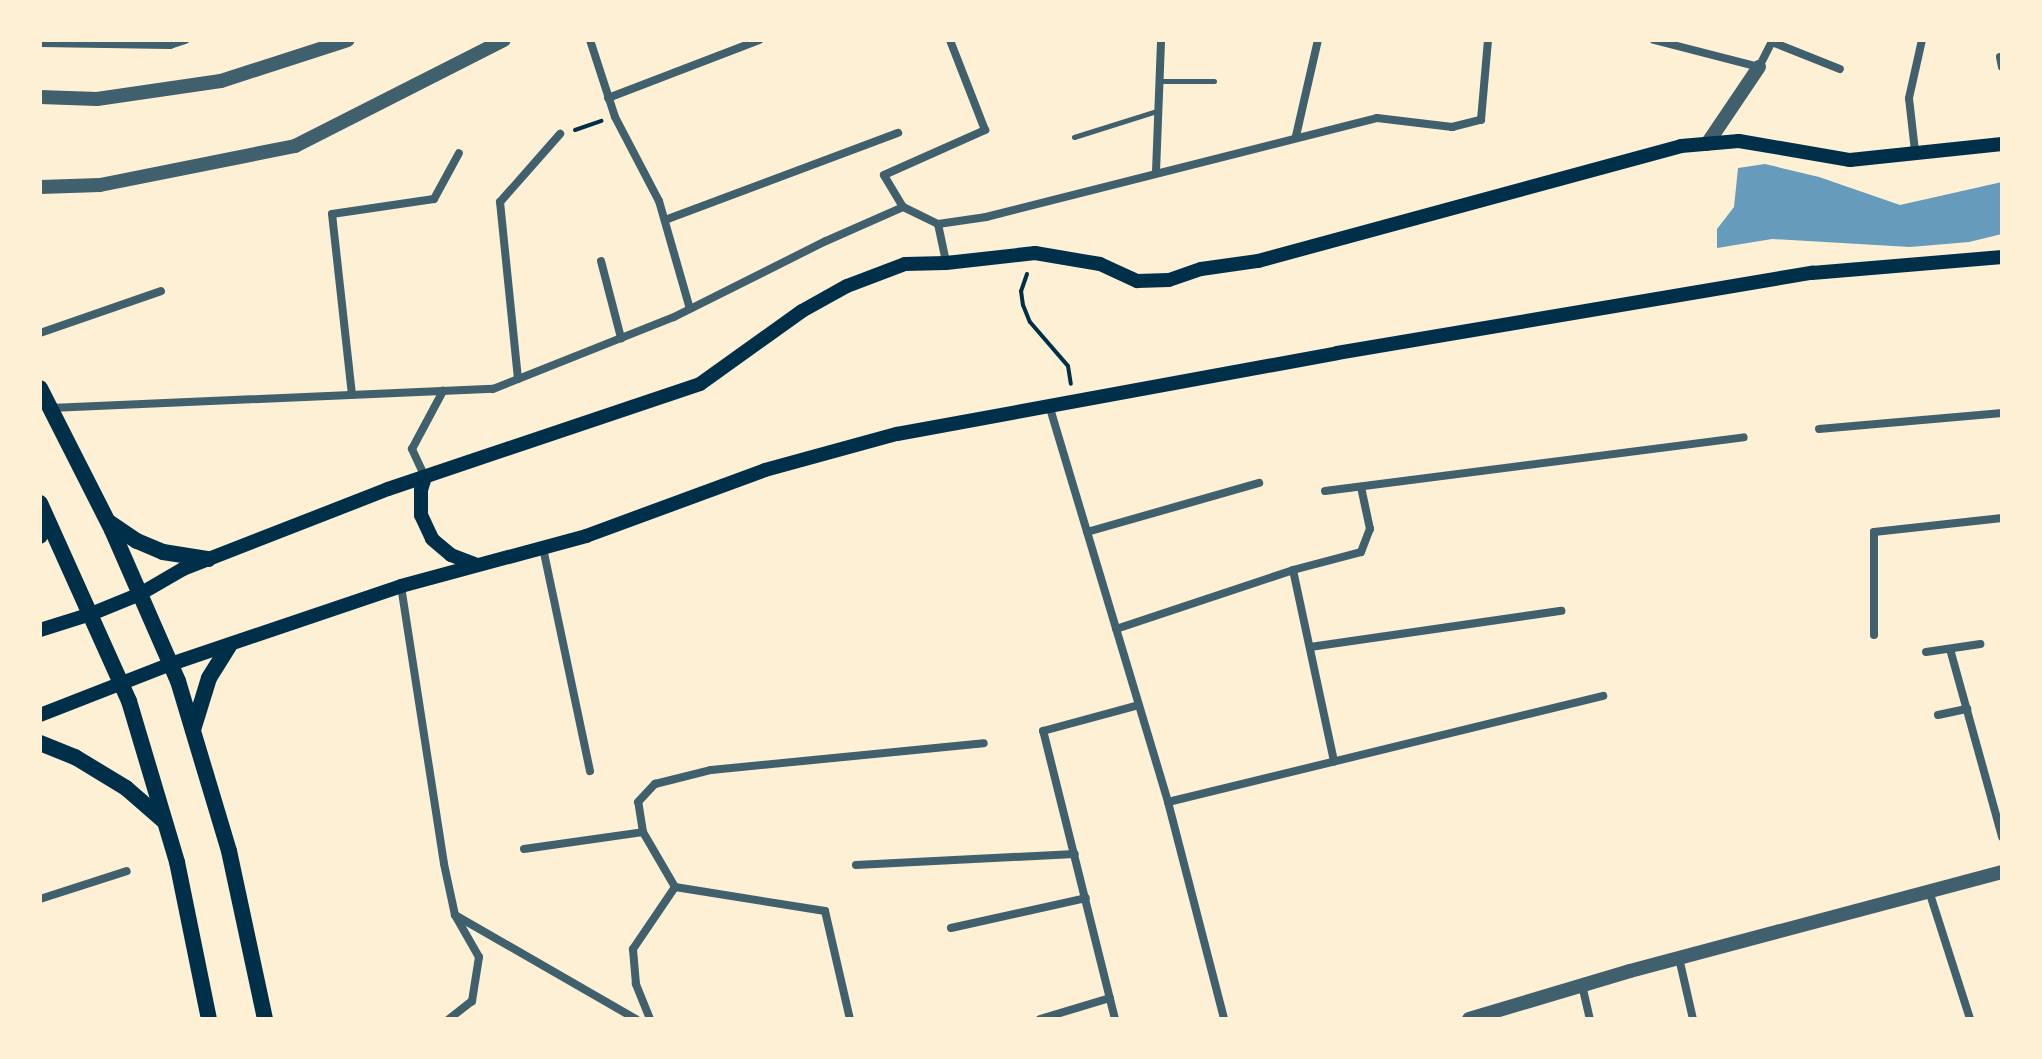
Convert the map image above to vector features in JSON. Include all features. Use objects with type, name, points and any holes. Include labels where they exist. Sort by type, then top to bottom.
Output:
[{"type":"main road","points":[[40,630],[91,614],[140,594],[208,559],[425,477],[700,384],[802,311],[847,286],[905,264],[946,263],[1035,253],[1100,264],[1137,281],[1169,280],[1201,269],[1258,261],[1681,146],[1739,141],[1850,160],[2002,144]]},
{"type":"main road","points":[[40,715],[171,664],[401,586],[586,536],[765,470],[897,434],[1812,273],[2000,262]]},
{"type":"main road","points":[[40,388],[108,522],[171,664],[229,851],[265,1019]]},
{"type":"main road","points":[[425,477],[421,490],[421,515],[432,539],[451,555],[475,564]]},
{"type":"main road","points":[[40,536],[41,504]]},
{"type":"main road","points":[[41,504],[120,683],[165,821],[209,1019]]},
{"type":"main road","points":[[108,522],[137,541],[163,552],[208,559]]},
{"type":"main road","points":[[193,732],[209,678],[229,646]]},
{"type":"main road","points":[[40,743],[75,757],[126,788],[165,821]]},
{"type":"street","points":[[40,43],[170,45],[184,40]]},
{"type":"street","points":[[40,97],[97,99],[221,81],[348,40]]},
{"type":"street","points":[[40,187],[100,185],[295,146],[504,40]]},
{"type":"street","points":[[590,40],[615,117],[659,201],[690,309]]},
{"type":"street","points":[[608,98],[759,40]]},
{"type":"street","points":[[950,40],[985,130],[884,175],[903,207],[938,224],[986,217],[1296,136],[1377,118],[1452,127],[1481,120],[1488,40]]},
{"type":"street","points":[[1156,172],[1161,40]]},
{"type":"street","points":[[1296,136],[1318,40]]},
{"type":"street","points":[[1654,40],[1759,67]]},
{"type":"street","points":[[1915,151],[1909,98],[1922,40]]},
{"type":"street","points":[[1707,144],[1759,67],[1772,41],[1840,69]]},
{"type":"street","points":[[665,220],[898,133]]},
{"type":"street","points":[[518,379],[500,202],[560,134]]},
{"type":"street","points":[[352,395],[332,214],[434,199],[459,153]]},
{"type":"street","points":[[50,408],[493,389],[690,309],[826,241],[903,207]]},
{"type":"street","points":[[938,224],[946,263]]},
{"type":"street","points":[[601,261],[621,338]]},
{"type":"street","points":[[40,333],[161,291]]},
{"type":"street","points":[[425,477],[412,449],[443,391]]},
{"type":"street","points":[[1049,405],[1168,802],[1224,1019]]},
{"type":"street","points":[[1819,429],[2002,413]]},
{"type":"street","points":[[1325,491],[1744,437]]},
{"type":"street","points":[[1087,532],[1259,483]]},
{"type":"street","points":[[1116,629],[1293,570],[1361,552],[1370,529],[1361,487]]},
{"type":"street","points":[[1874,635],[1874,532],[2002,518]]},
{"type":"street","points":[[543,548],[590,771]]},
{"type":"street","points":[[1293,570],[1334,762]]},
{"type":"street","points":[[401,586],[455,915],[479,957],[472,1001],[449,1019]]},
{"type":"street","points":[[1310,647],[1561,611]]},
{"type":"street","points":[[1926,652],[1980,644]]},
{"type":"street","points":[[1950,649],[2002,837]]},
{"type":"street","points":[[1168,802],[1603,696]]},
{"type":"street","points":[[1115,1019],[1043,731],[1139,705]]},
{"type":"street","points":[[1938,715],[1967,709]]},
{"type":"street","points":[[675,887],[643,832],[638,802],[655,784],[711,770],[984,743]]},
{"type":"street","points":[[524,849],[643,832]]},
{"type":"street","points":[[856,865],[1075,854]]},
{"type":"street","points":[[40,899],[127,871]]},
{"type":"street","points":[[1469,1019],[1502,1014],[1582,985],[2002,872]]},
{"type":"street","points":[[650,1019],[636,984],[633,949],[675,887]]},
{"type":"street","points":[[675,887],[825,911],[850,1019]]},
{"type":"street","points":[[1929,891],[1969,1017],[1956,1019]]},
{"type":"street","points":[[951,928],[1086,898]]},
{"type":"street","points":[[455,915],[636,1019]]},
{"type":"street","points":[[1679,958],[1693,1019]]},
{"type":"street","points":[[1582,985],[1590,1019]]},
{"type":"street","points":[[1040,1019],[1110,998]]},
{"type":"lane","points":[[1159,81],[1214,81]]},
{"type":"lane","points":[[1074,137],[1158,111]]},
{"type":"path","points":[[560,134],[615,117]]},
{"type":"path","points":[[1035,253],[1021,291],[1023,305],[1030,322],[1068,366],[1074,401]]},
{"type":"water","points":[[1765,164],[1819,177],[1900,205],[2002,182],[2002,234],[1969,242],[1910,247],[1772,239],[1717,248],[1717,229],[1734,207],[1738,168]]}]
